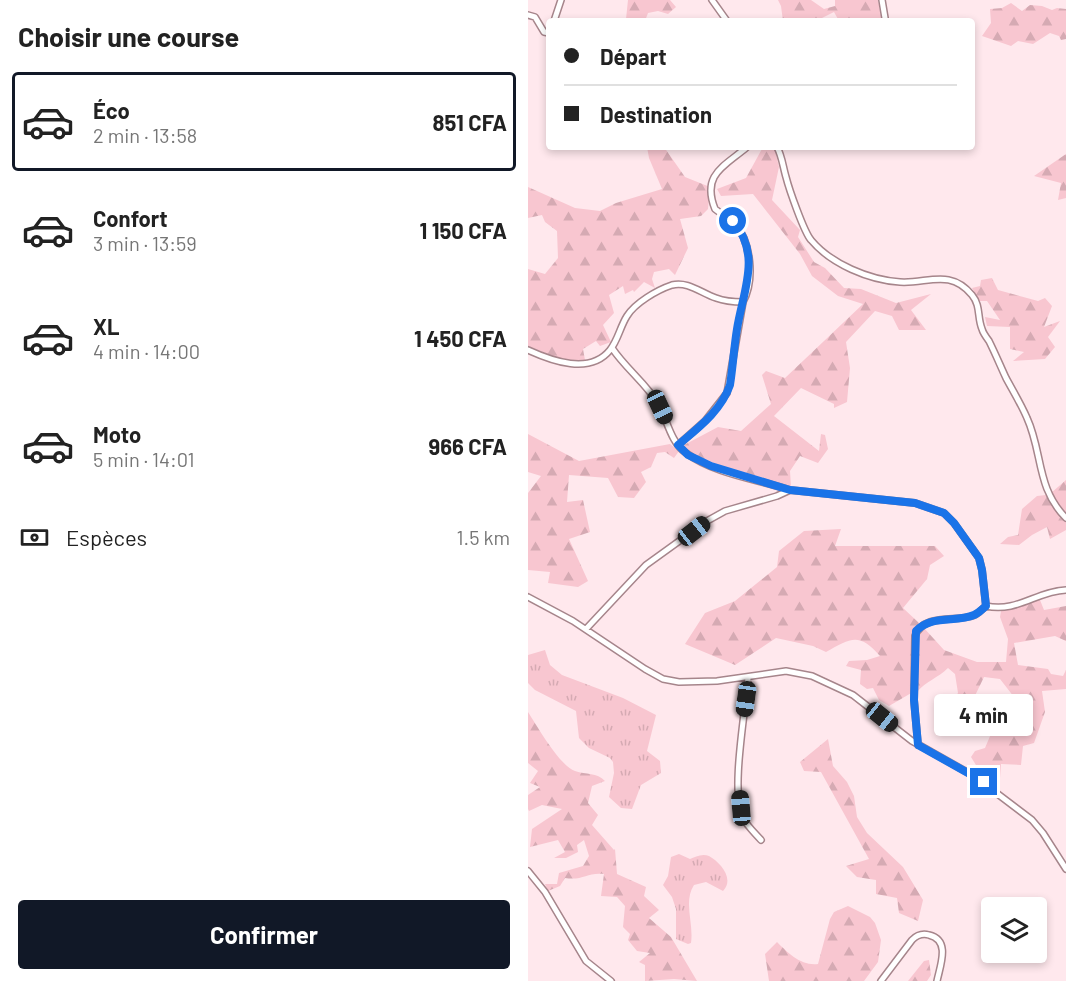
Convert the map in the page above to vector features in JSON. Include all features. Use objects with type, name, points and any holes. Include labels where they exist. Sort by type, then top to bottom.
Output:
[{"type":"street","points":[[555,18],[561,0]]},
{"type":"street","points":[[712,0],[725,18]]},
{"type":"street","points":[[882,0],[885,18]]},
{"type":"street","points":[[528,9],[530,15],[546,32]]},
{"type":"street","points":[[678,445],[716,410],[727,393],[750,273],[750,262],[745,244],[733,221],[715,209],[712,188],[716,172],[743,150]]},
{"type":"street","points":[[778,150],[787,182],[805,229],[809,238],[819,248],[852,269],[877,278],[903,282],[934,278],[947,279],[964,288],[974,298],[978,306],[982,331],[1029,422],[1047,491],[1055,507],[1066,518]]},
{"type":"street","points":[[528,351],[573,364],[594,360],[612,352],[627,315],[671,285],[686,285],[716,298],[743,302]]},
{"type":"street","points":[[612,352],[642,380],[654,397],[678,445],[688,455],[711,466],[790,490],[915,503],[944,513],[979,558],[986,606]]},
{"type":"street","points":[[586,629],[646,565],[707,521],[725,511],[790,490]]},
{"type":"street","points":[[918,745],[914,700],[916,631],[925,624],[973,616],[986,606],[1007,608],[1052,592],[1066,590]]},
{"type":"street","points":[[528,597],[586,629],[663,679],[698,682],[748,678],[786,671],[812,676],[862,701],[918,745],[974,776],[1032,820],[1066,869]]},
{"type":"street","points":[[748,678],[741,735],[739,792],[742,816],[761,840]]},
{"type":"street","points":[[528,871],[545,892],[586,961],[611,981]]},
{"type":"street","points":[[881,981],[912,940],[917,935],[923,934],[938,938],[942,944],[942,959],[937,981]]},
{"type":"green space","points":[[628,0],[670,0],[676,7],[668,14],[658,11],[648,13],[646,18],[626,18]]},
{"type":"green space","points":[[778,0],[811,0],[824,9],[835,6],[835,0],[878,0],[881,18],[837,18],[834,12],[822,18],[783,18]]},
{"type":"green space","points":[[1011,3],[1022,11],[1030,5],[1052,10],[1066,9],[1066,39],[1061,40],[1059,36],[1050,33],[1033,44],[1018,41],[1011,46],[982,36],[991,23],[990,9],[1002,8]]},
{"type":"green space","points":[[648,150],[666,150],[685,177],[710,187],[708,209],[701,216],[680,219],[688,248],[675,275],[669,269],[654,272],[652,279],[655,288],[644,282],[634,292],[633,290],[625,294],[623,286],[609,295],[614,313],[603,325],[611,342],[600,346],[596,341],[583,349],[585,360],[562,360],[528,346],[528,269],[545,274],[558,258],[557,231],[545,222],[542,215],[528,218],[528,187],[575,208],[600,211],[616,203],[662,189]]},
{"type":"green space","points":[[761,150],[775,150],[779,167],[772,200],[800,230],[798,237],[814,262],[825,268],[844,288],[861,289],[896,303],[931,294],[911,310],[926,330],[899,330],[892,316],[875,311],[846,342],[850,368],[847,402],[834,408],[834,404],[801,388],[774,416],[819,451],[821,434],[825,435],[828,449],[818,463],[800,456],[790,471],[791,487],[733,471],[688,452],[684,445],[718,427],[741,431],[771,404],[762,375],[766,371],[785,378],[863,304],[838,296],[812,276],[800,254],[753,194],[721,196],[717,189],[746,178]]},
{"type":"green space","points":[[1066,154],[1066,198],[1058,200],[1061,183],[1034,176]]},
{"type":"green space","points":[[992,278],[998,290],[1038,301],[1045,298],[1052,306],[1044,327],[1060,321],[1048,337],[1055,347],[1045,359],[1013,361],[1024,352],[1010,349],[1010,327],[987,326],[985,317],[1000,320],[987,301],[980,301],[972,288],[980,286],[981,280]]},
{"type":"green space","points":[[528,434],[579,461],[670,444],[679,451],[674,458],[665,452],[657,453],[651,467],[641,472],[646,482],[634,498],[618,497],[608,478],[569,475],[567,502],[583,500],[590,532],[569,539],[588,581],[578,587],[548,583],[550,572],[528,570],[528,493],[541,476],[528,472]]},
{"type":"green space","points":[[1066,480],[1066,514],[1058,506],[1051,493]]},
{"type":"green space","points":[[1046,495],[1066,522],[1066,530],[1050,539],[1047,527],[1019,545],[1000,544],[1008,537],[1018,535],[1022,509],[1037,496]]},
{"type":"green space","points":[[841,529],[835,546],[935,546],[944,556],[930,565],[927,579],[903,608],[919,623],[912,635],[913,692],[889,706],[879,700],[873,688],[867,689],[860,684],[861,670],[846,666],[849,661],[867,660],[880,656],[873,648],[860,640],[842,643],[826,652],[813,646],[776,638],[735,665],[685,644],[705,613],[735,601],[777,567],[779,551],[804,531]]},
{"type":"green space","points":[[1040,600],[1044,610],[1066,606],[1066,641],[1055,636],[1014,643],[1018,665],[1048,669],[1051,674],[1063,676],[1066,670],[1066,689],[1042,691],[1045,712],[1034,743],[1023,746],[1021,765],[1001,764],[1000,778],[979,770],[971,757],[975,751],[985,748],[999,715],[1014,697],[1000,679],[984,677],[971,704],[941,736],[935,725],[958,693],[955,674],[948,668],[917,692],[917,636],[924,628],[944,650],[977,662],[1006,662],[1008,639],[1000,617],[1001,611]]},
{"type":"green space","points":[[545,650],[550,665],[562,675],[623,698],[656,715],[647,751],[660,761],[661,773],[641,785],[632,809],[621,808],[609,797],[614,773],[613,762],[610,758],[589,748],[579,738],[576,711],[535,690],[528,683],[528,655]]},
{"type":"green space","points":[[528,712],[549,745],[569,768],[598,776],[605,781],[592,786],[588,803],[598,815],[592,825],[615,849],[617,874],[646,887],[644,896],[659,910],[649,918],[671,937],[697,981],[674,979],[645,981],[645,965],[639,962],[650,953],[637,951],[628,940],[630,934],[623,927],[625,906],[617,897],[601,896],[604,874],[565,878],[560,886],[548,891],[545,884],[557,884],[559,873],[583,866],[589,856],[584,840],[577,845],[578,852],[566,858],[554,858],[565,852],[558,840],[530,847],[532,829],[562,809],[542,805],[529,811],[528,809],[528,795],[540,787],[530,783],[538,771],[528,763]]},
{"type":"green space","points":[[828,739],[833,766],[847,782],[854,796],[857,817],[867,833],[903,867],[923,900],[918,921],[899,913],[897,898],[876,894],[876,880],[857,877],[846,866],[869,859],[821,772],[804,771],[800,762]]},
{"type":"green space","points":[[679,854],[690,859],[701,855],[709,856],[718,862],[727,876],[723,891],[706,882],[694,885],[689,898],[692,935],[691,943],[688,944],[676,939],[676,909],[672,897],[663,885],[668,876],[671,857]]},
{"type":"green space","points":[[848,906],[870,917],[875,923],[881,940],[878,962],[864,981],[769,981],[765,954],[777,942],[800,961],[818,964],[830,919],[834,912]]},
{"type":"green space","points":[[929,960],[931,975],[927,981],[908,981],[924,961]]},
{"type":"route","points":[[733,221],[745,244],[750,262],[750,273],[737,331],[730,385],[716,410],[678,445],[688,455],[711,466],[790,490],[915,503],[948,516],[979,558],[986,606],[973,616],[956,617],[925,624],[916,631],[914,700],[918,745],[984,782]]}]
